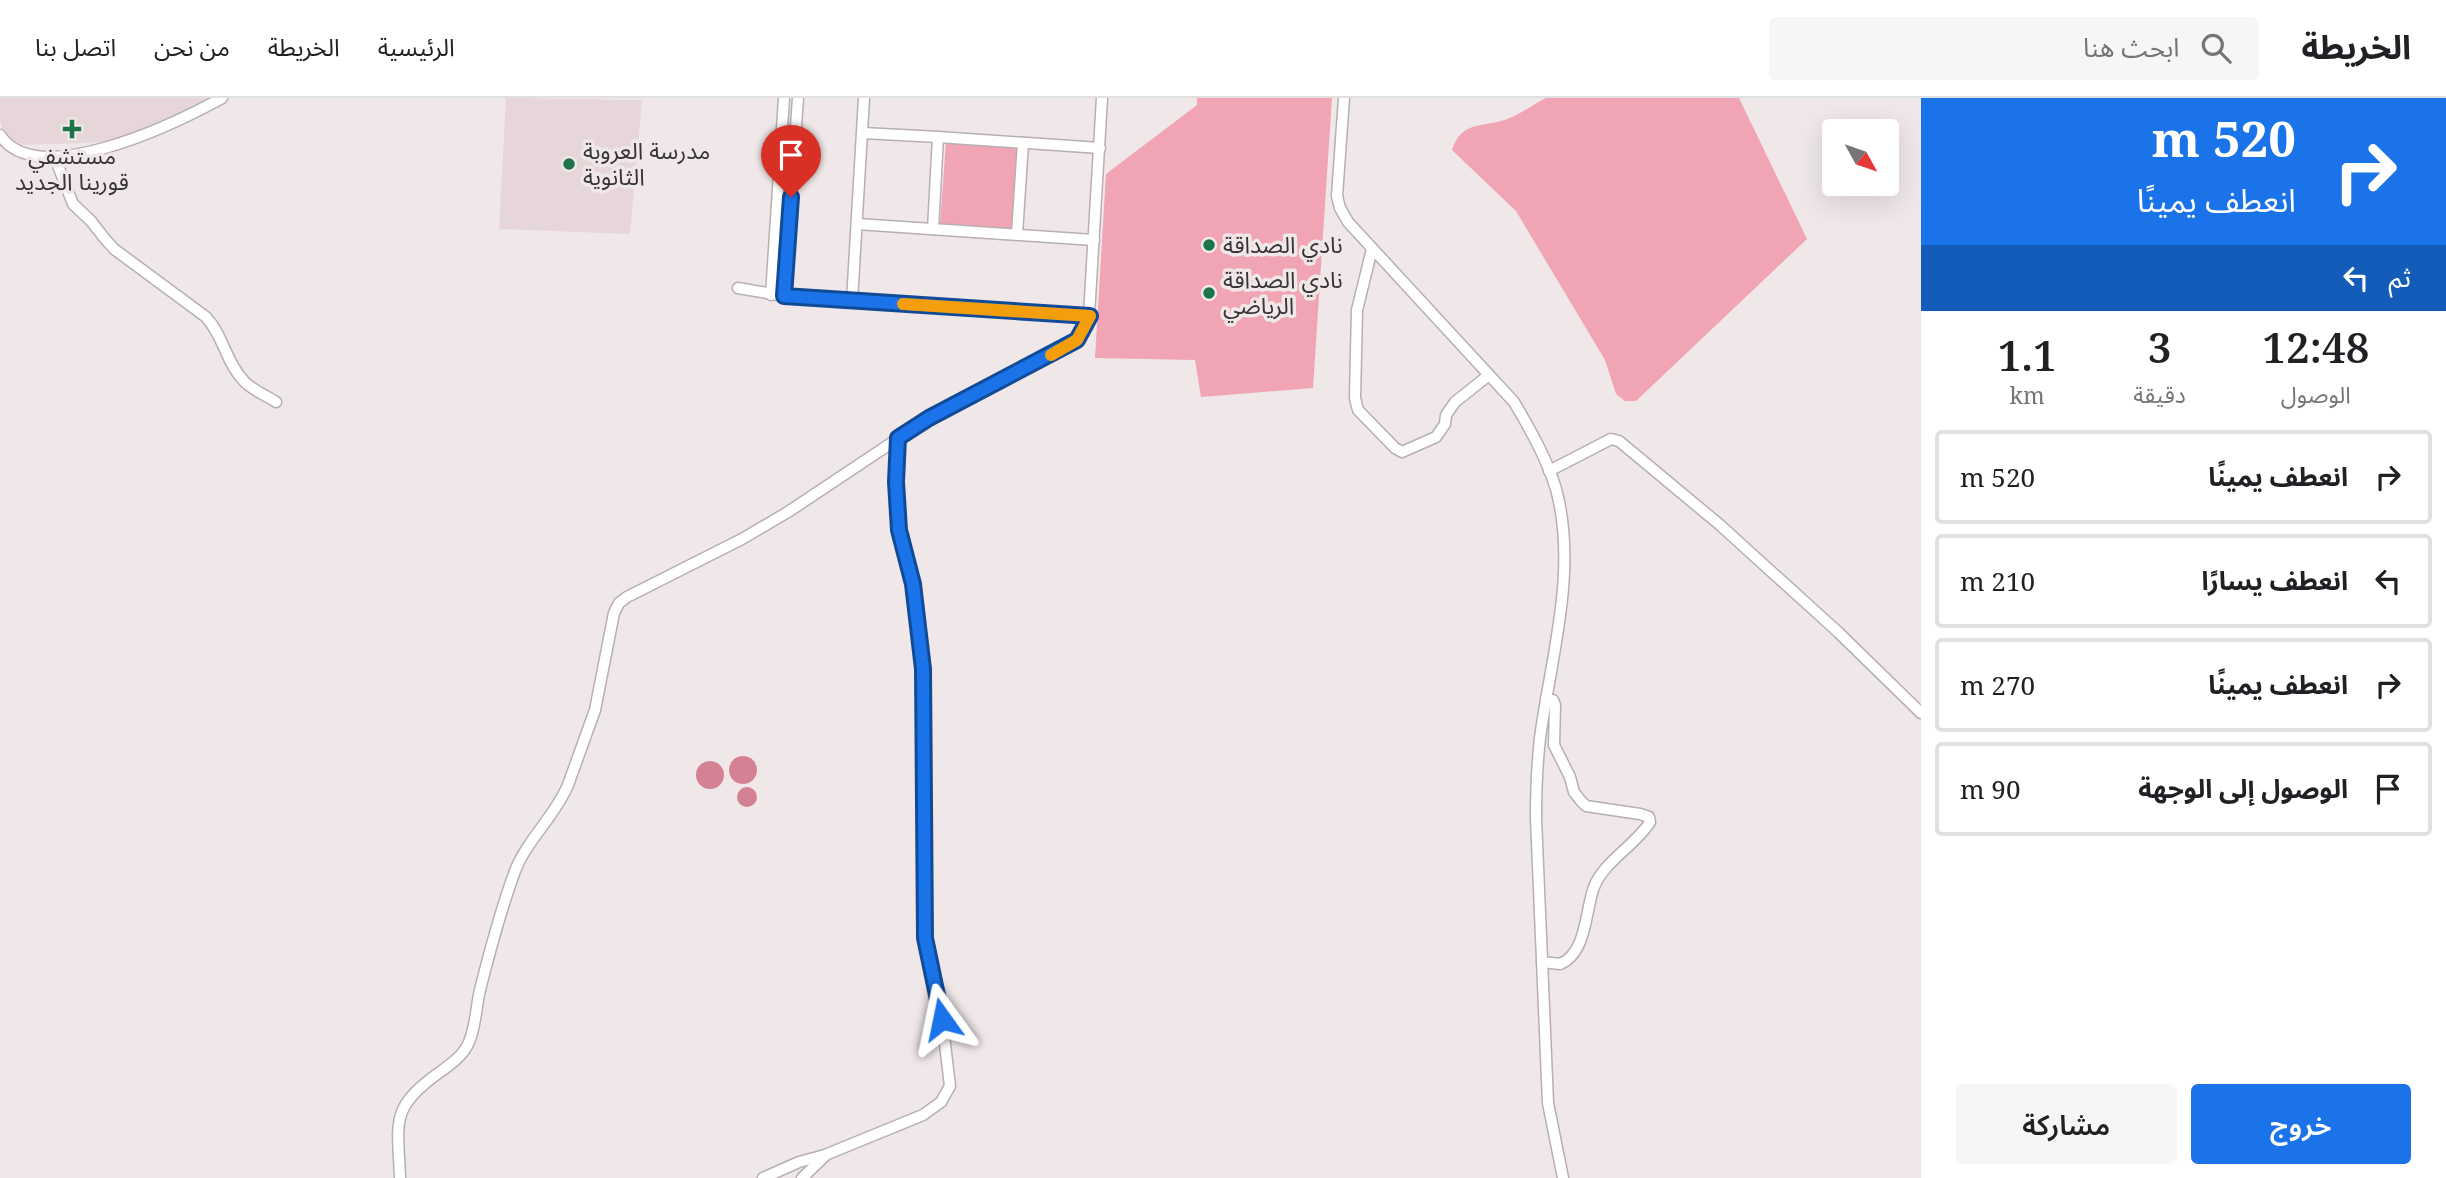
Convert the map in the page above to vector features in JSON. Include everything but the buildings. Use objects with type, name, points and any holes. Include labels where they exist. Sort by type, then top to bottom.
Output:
[{"type":"street","points":[[0,135],[14,149],[55,158],[112,145],[189,115],[222,98]]},
{"type":"street","points":[[771,295],[784,98]]},
{"type":"street","points":[[784,296],[798,98]]},
{"type":"street","points":[[852,301],[864,98]]},
{"type":"street","points":[[400,1178],[397,1122],[400,1112],[414,1092],[453,1062],[469,1042],[485,971],[515,871],[563,796],[592,719],[617,607],[628,597],[765,527],[929,418],[1077,340],[1090,316],[1102,98]]},
{"type":"street","points":[[1344,98],[1337,195],[1340,208],[1348,222],[1372,249],[1514,402],[1549,471],[1562,521],[1564,556],[1559,618],[1536,777],[1548,1103],[1563,1178]]},
{"type":"street","points":[[863,133],[1100,148]]},
{"type":"street","points":[[933,229],[938,137]]},
{"type":"street","points":[[1017,234],[1023,143]]},
{"type":"street","points":[[55,158],[75,208],[91,221],[114,249],[206,317],[213,324],[242,380],[276,402]]},
{"type":"street","points":[[857,224],[1094,240]]},
{"type":"street","points":[[1372,249],[1357,310],[1355,398],[1358,410],[1402,452],[1436,437],[1455,402],[1489,375]]},
{"type":"street","points":[[738,288],[771,295],[1090,316]]},
{"type":"street","points":[[763,1178],[923,1115],[941,1102],[950,1086],[942,1019],[925,938],[923,669],[913,584],[899,530],[896,482],[898,438]]},
{"type":"street","points":[[1549,471],[1611,439],[1619,441],[1838,632],[1921,713]]},
{"type":"street","points":[[1542,962],[1560,964],[1572,957],[1583,932],[1594,886],[1650,822],[1646,816],[1586,806],[1581,801],[1574,792],[1570,777],[1556,751],[1555,705],[1553,700],[1546,698]]},
{"type":"street","points":[[802,1178],[825,1155]]},
{"type":"shaded area","name":"مستشفي قورينا الجديد","points":[[0,98],[211,98],[202,105],[109,142],[24,145],[5,137],[0,121]]},
{"type":"shaded area","name":"مدرسة العروبة الثانوية","points":[[506,98],[642,100],[630,234],[499,229]]},
{"type":"shaded area","name":"نادي الصداقة الرياضي","points":[[1197,98],[1332,98],[1313,388],[1201,397],[1195,360],[1095,358],[1106,174],[1197,105]]},
{"type":"shaded area","points":[[1546,98],[1739,98],[1807,239],[1636,401],[1625,401],[1616,394],[1605,360],[1516,211],[1452,150],[1460,134],[1466,130],[1507,119]]},
{"type":"shaded area","points":[[946,142],[1019,147],[1014,229],[940,225]]},
{"type":"shaded area","points":[[743,756],[753,760],[757,770],[753,780],[743,784],[733,780],[729,770],[733,760]]},
{"type":"shaded area","points":[[710,761],[720,765],[724,775],[720,785],[710,789],[700,785],[696,775],[700,765]]},
{"type":"shaded area","points":[[747,787],[754,790],[757,797],[754,804],[747,807],[740,804],[737,797],[740,790]]},
{"type":"slow traffic","points":[[903,304],[1090,316],[1077,340],[1051,355]]},
{"type":"place","name":"مستشفي قورينا الجديد","points":[[72,129]]},
{"type":"place","name":"مدرسة العروبة الثانوية","points":[[569,164]]},
{"type":"place","name":"نادي الصداقة","points":[[1209,245]]},
{"type":"place","name":"نادي الصداقة الرياضي","points":[[1209,293]]},
{"type":"route","points":[[791,197],[784,296],[1090,316],[1077,340],[929,418],[898,438],[896,482],[899,530],[913,584],[923,669],[925,938],[942,1019]]}]
